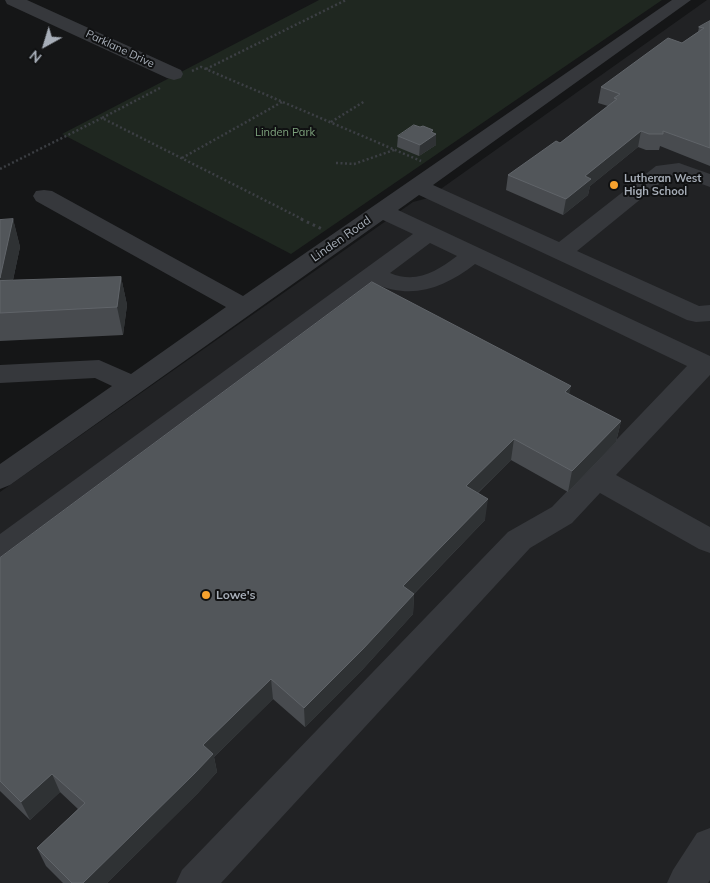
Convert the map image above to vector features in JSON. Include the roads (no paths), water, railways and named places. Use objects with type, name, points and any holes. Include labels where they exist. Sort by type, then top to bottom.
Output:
[{"type":"street","name":"Parklane Drive","points":[[13,0],[174,74]]},
{"type":"street","name":"Linden Road","points":[[0,478],[683,0]]},
{"type":"street","points":[[561,252],[664,170],[679,169],[710,181]]},
{"type":"street","points":[[417,186],[696,314],[710,313]]},
{"type":"street","points":[[44,196],[244,307]]},
{"type":"street","points":[[195,883],[519,540],[562,515],[707,365],[381,211]]},
{"type":"street","points":[[0,550],[429,234]]},
{"type":"street","points":[[373,275],[389,282],[408,286],[433,282],[448,274],[473,255]]},
{"type":"street","points":[[0,374],[99,369],[132,385]]},
{"type":"street","points":[[597,478],[710,541]]},
{"type":"street","points":[[686,883],[710,846]]},
{"type":"place","name":"Lutheran West High School","points":[[614,185]]},
{"type":"place","name":"Lowe's","points":[[206,595]]},
{"type":"park label","name":"Linden Park","points":[[285,133]]}]
